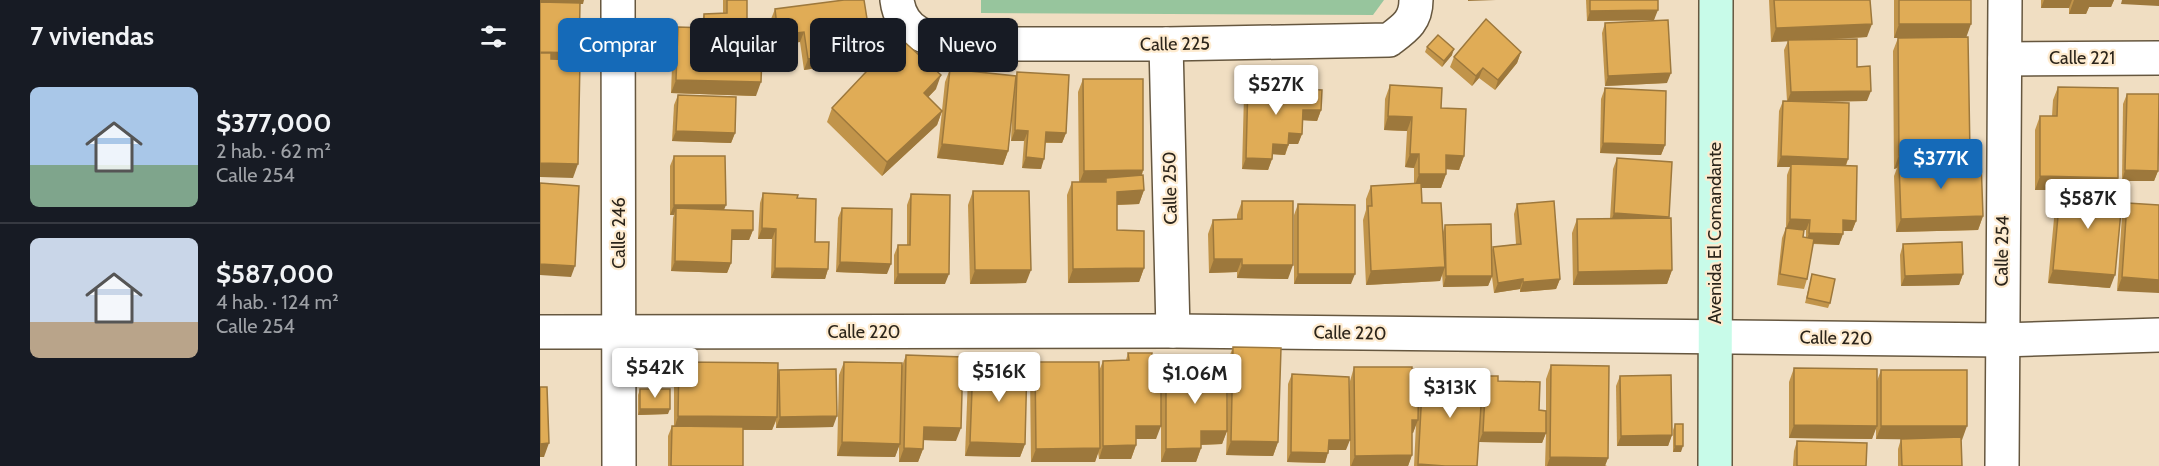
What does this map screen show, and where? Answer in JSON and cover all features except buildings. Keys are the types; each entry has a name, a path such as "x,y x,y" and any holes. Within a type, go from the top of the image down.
{"street":[{"name":"Calle 246","path":"618,0 619,466"},
{"name":"Avenida El Comandante","path":"1715,466 1716,0"},
{"name":"Calle 254","path":"2002,466 2001,340 2005,0"},
{"name":"Calle 225","path":"903,14 932,40 957,44 1166,44 1389,40 1410,14"},
{"name":"Calle 250","path":"1166,44 1173,331"},
{"name":"Calle 221","path":"2005,59 2159,58"},
{"name":"Calle 220","path":"540,332 1173,331 2001,340 2159,336"}],"green space":[{"path":"981,0 1384,0 1373,15 981,13"}]}
